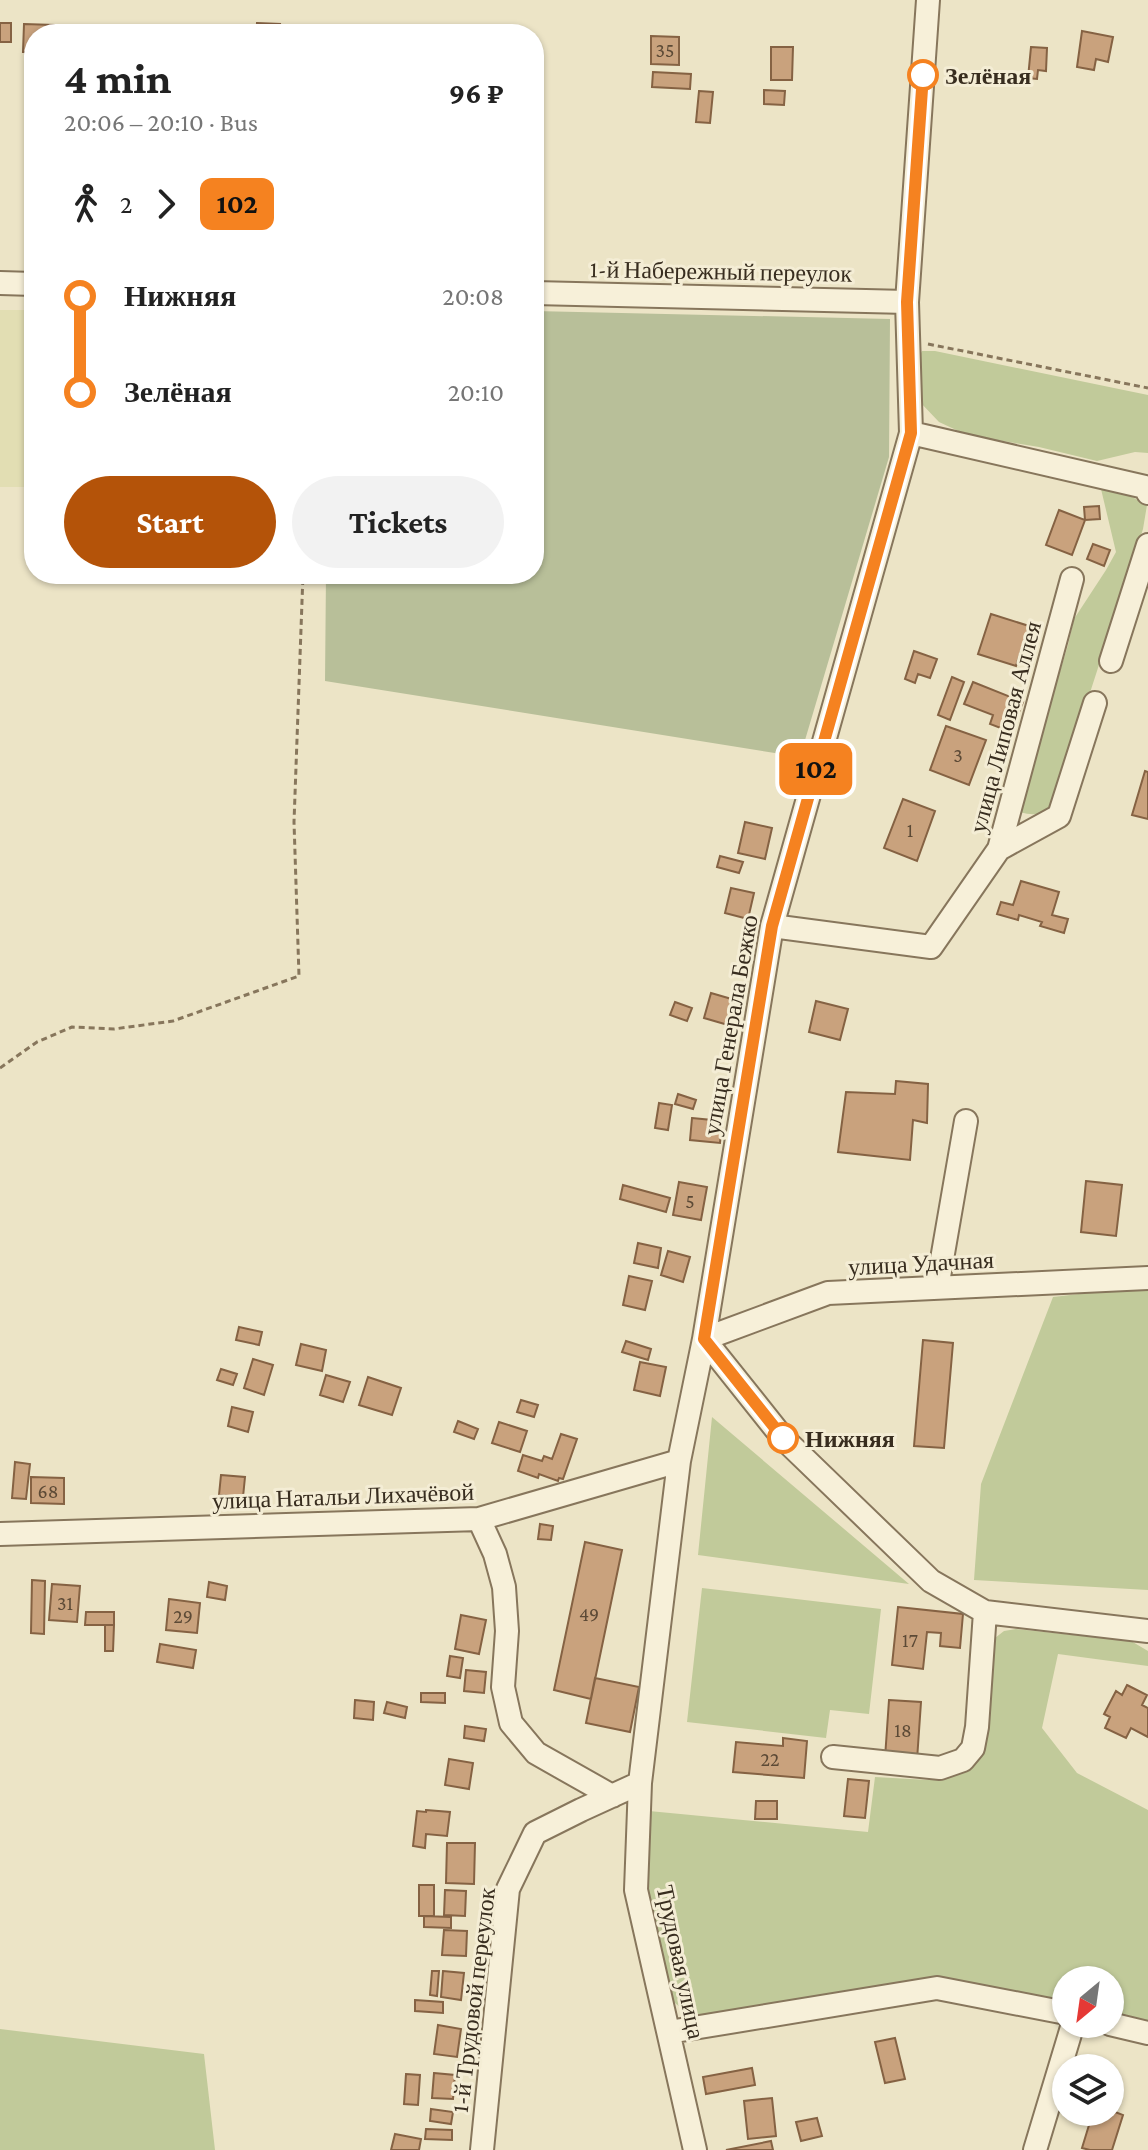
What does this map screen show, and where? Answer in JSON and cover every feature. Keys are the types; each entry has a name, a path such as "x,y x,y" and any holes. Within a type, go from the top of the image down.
{"street":[{"name":"улица Генерала Бежко","path":"640,1783 679,1461 704,1339 772,926 911,433 907,302 928,0"},
{"path":"0,283 24,284"},
{"name":"1-й Набережный переулок","path":"544,293 907,302"},
{"path":"911,433 1145,487 1148,493"},
{"path":"1111,661 1148,545"},
{"name":"улица Липовая Аллея","path":"772,926 931,947 999,849 1072,579"},
{"path":"999,849 1059,816 1095,703"},
{"path":"937,1288 966,1121"},
{"name":"улица Удачная","path":"704,1339 828,1293 1148,1278"},
{"path":"704,1339 783,1438 931,1581 985,1612 1148,1631"},
{"name":"улица Натальи Лихачёвой","path":"0,1534 479,1519 679,1461"},
{"path":"479,1519 495,1554 504,1587 507,1631 503,1687 511,1723 536,1753 612,1796"},
{"path":"833,1757 940,1768 963,1760 973,1748 977,1727 985,1612"},
{"name":"1-й Трудовой переулок","path":"482,2150 508,1889 535,1833 640,1783"},
{"name":"Трудовая улица","path":"640,1783 636,1890 695,2150"},
{"path":"669,2032 937,1988 1052,2010"},
{"path":"1124,2027 1148,2033"},
{"path":"1035,2150 1069,2038"}],"path":[{"path":"910,349 924,343 1148,388"},
{"path":"0,1068 37,1042 72,1027 114,1029 173,1021 299,976 294,822 303,584"}],"shaded area":[{"path":"0,310 24,310 24,487 0,487"}],"green space":[{"path":"544,311 890,319 889,457 800,757 325,681 326,584 544,584"},
{"path":"922,351 935,351 1148,395 1148,453 1135,452 1097,461 967,435 939,422 919,401 916,363"},
{"path":"1101,489 1121,491 1147,505 1143,529 1055,801 1039,814 1020,812 1074,619 1116,552"},
{"path":"1148,1286 1148,1590 974,1580 981,1484 1053,1297"},
{"path":"712,1417 909,1584 698,1555"},
{"path":"702,1588 881,1609 869,1714 830,1710 826,1738 687,1722"},
{"path":"1016,1629 1131,1641 1148,1651 1148,1666 1058,1654 1042,1728 1077,1773 1148,1810 1148,2022 1124,2017 1124,1966 1052,1966 1052,2002 936,1979 713,2015 698,2014 675,2003 666,1992 644,1886 649,1811 868,1832 875,1777 928,1780 960,1772 995,1638 1004,1631"},
{"path":"0,2029 204,2054 215,2150 0,2150"}],"building":[{"path":"0,23 11,23 11,42 0,42"},
{"path":"1082,31 1113,37 1108,62 1096,59 1094,70 1077,67"},
{"path":"651,36 679,37 679,65 651,64"},
{"path":"771,47 793,47 792,80 771,80"},
{"path":"1031,47 1047,48 1046,71 1038,70 1037,79 1028,78"},
{"path":"653,72 691,74 690,89 652,87"},
{"path":"764,90 785,91 784,105 764,104"},
{"path":"699,91 713,92 710,123 696,122"},
{"path":"1099,506 1100,519 1085,520 1084,507"},
{"path":"1059,510 1085,520 1072,555 1046,545"},
{"path":"1093,544 1110,550 1104,566 1087,559"},
{"path":"991,614 1029,626 1016,666 978,654"},
{"path":"914,651 937,659 930,678 918,674 915,683 905,679"},
{"path":"952,677 964,682 950,720 938,715"},
{"path":"973,682 1023,702 1011,732 990,724 993,715 964,704"},
{"path":"946,726 986,740 969,785 930,770"},
{"path":"1145,771 1148,772 1148,819 1132,815"},
{"path":"903,799 935,811 917,861 884,848"},
{"path":"745,822 772,828 765,859 738,853"},
{"path":"720,856 743,862 739,873 717,867"},
{"path":"1021,881 1059,892 1052,915 1068,919 1064,933 1040,926 1042,922 1019,915 1018,920 997,914 1001,902 1013,905"},
{"path":"731,888 754,893 748,919 725,913"},
{"path":"711,993 735,1000 728,1025 704,1018"},
{"path":"816,1001 848,1009 840,1040 809,1032"},
{"path":"675,1002 692,1008 687,1021 670,1015"},
{"path":"896,1081 928,1084 927,1123 913,1120 910,1160 838,1152 846,1092 895,1094"},
{"path":"678,1094 696,1100 693,1109 675,1104"},
{"path":"659,1103 672,1105 668,1130 655,1128"},
{"path":"692,1118 722,1121 720,1143 690,1140"},
{"path":"1086,1181 1122,1185 1116,1236 1081,1232"},
{"path":"679,1182 707,1187 701,1220 673,1215"},
{"path":"623,1185 670,1198 666,1212 620,1199"},
{"path":"638,1243 661,1248 658,1268 634,1263"},
{"path":"668,1251 690,1257 683,1282 661,1275"},
{"path":"629,1276 652,1281 645,1310 623,1305"},
{"path":"239,1327 262,1332 259,1345 236,1340"},
{"path":"923,1340 953,1343 944,1448 914,1446"},
{"path":"626,1341 651,1349 648,1360 622,1352"},
{"path":"301,1344 326,1350 322,1371 296,1365"},
{"path":"253,1359 273,1365 264,1395 244,1388"},
{"path":"640,1362 666,1367 660,1396 634,1390"},
{"path":"221,1369 237,1374 233,1385 217,1380"},
{"path":"326,1375 350,1382 343,1402 320,1395"},
{"path":"368,1377 401,1388 392,1415 359,1405"},
{"path":"521,1400 538,1405 534,1417 517,1412"},
{"path":"232,1407 253,1412 248,1432 228,1426"},
{"path":"458,1421 478,1429 474,1439 454,1432"},
{"path":"499,1422 527,1431 520,1452 492,1443"},
{"path":"561,1434 577,1439 563,1479 559,1478 558,1481 539,1474 538,1478 518,1471 523,1455 542,1461 544,1456 552,1459"},
{"path":"15,1462 30,1464 26,1499 12,1498"},
{"path":"221,1475 245,1477 243,1497 219,1495"},
{"path":"31,1477 64,1478 64,1504 31,1503"},
{"path":"540,1524 553,1526 551,1540 538,1539"},
{"path":"585,1542 622,1550 591,1699 554,1690"},
{"path":"32,1580 45,1581 44,1634 31,1633"},
{"path":"209,1582 227,1586 225,1600 207,1597"},
{"path":"52,1584 80,1586 77,1622 49,1620"},
{"path":"169,1599 200,1603 197,1633 166,1630"},
{"path":"898,1607 963,1614 960,1648 940,1646 941,1633 927,1632 923,1669 892,1665"},
{"path":"86,1612 114,1612 114,1625 85,1625"},
{"path":"461,1615 486,1620 479,1654 455,1649"},
{"path":"105,1625 114,1625 113,1651 105,1651"},
{"path":"160,1644 196,1650 193,1668 157,1662"},
{"path":"450,1656 463,1658 460,1678 447,1676"},
{"path":"466,1670 486,1672 484,1693 464,1691"},
{"path":"595,1678 639,1687 630,1732 586,1723"},
{"path":"1127,1685 1147,1695 1142,1705 1148,1708 1148,1737 1131,1728 1126,1738 1105,1728 1110,1717 1104,1714 1116,1691 1122,1695"},
{"path":"421,1693 445,1693 445,1703 421,1702"},
{"path":"355,1700 374,1702 373,1720 354,1718"},
{"path":"889,1700 921,1702 917,1760 885,1758"},
{"path":"387,1702 407,1707 405,1718 384,1713"},
{"path":"465,1726 486,1729 484,1741 464,1738"},
{"path":"783,1738 807,1741 804,1778 733,1772 736,1742 783,1746"},
{"path":"449,1759 473,1763 469,1789 445,1785"},
{"path":"848,1779 869,1781 865,1818 844,1816"},
{"path":"756,1801 777,1801 777,1819 755,1819"},
{"path":"417,1811 450,1812 447,1836 426,1834 425,1848 413,1846"},
{"path":"447,1843 475,1843 474,1884 446,1883"},
{"path":"419,1885 434,1885 434,1916 419,1916"},
{"path":"445,1890 466,1891 465,1916 444,1915"},
{"path":"424,1916 451,1917 451,1928 424,1927"},
{"path":"444,1930 467,1931 466,1956 442,1955"},
{"path":"432,1971 439,1971 437,1996 430,1995"},
{"path":"443,1971 464,1973 461,2000 441,1997"},
{"path":"415,2000 443,2002 443,2013 415,2011"},
{"path":"438,2025 461,2029 457,2057 434,2054"},
{"path":"895,2038 905,2079 885,2083 875,2042"},
{"path":"752,2068 755,2085 706,2094 703,2077"},
{"path":"434,2073 455,2075 453,2099 432,2098"},
{"path":"406,2074 420,2075 418,2105 404,2104"},
{"path":"772,2098 776,2136 748,2139 744,2101"},
{"path":"431,2109 453,2112 451,2124 430,2121"},
{"path":"817,2118 822,2136 801,2141 796,2122"},
{"path":"1089,2126 1120,2126 1112,2150 1082,2148"},
{"path":"426,2129 452,2130 452,2140 425,2139"},
{"path":"395,2134 421,2139 419,2150 391,2150"},
{"path":"771,2141 773,2150 726,2150"}],"bus line":[{"name":"102","path":"783,1438 704,1339 772,926 911,433 907,302 923,75"}],"place":[{"name":"Зелёная","path":"923,75"},
{"name":"Нижняя","path":"783,1438"}]}
